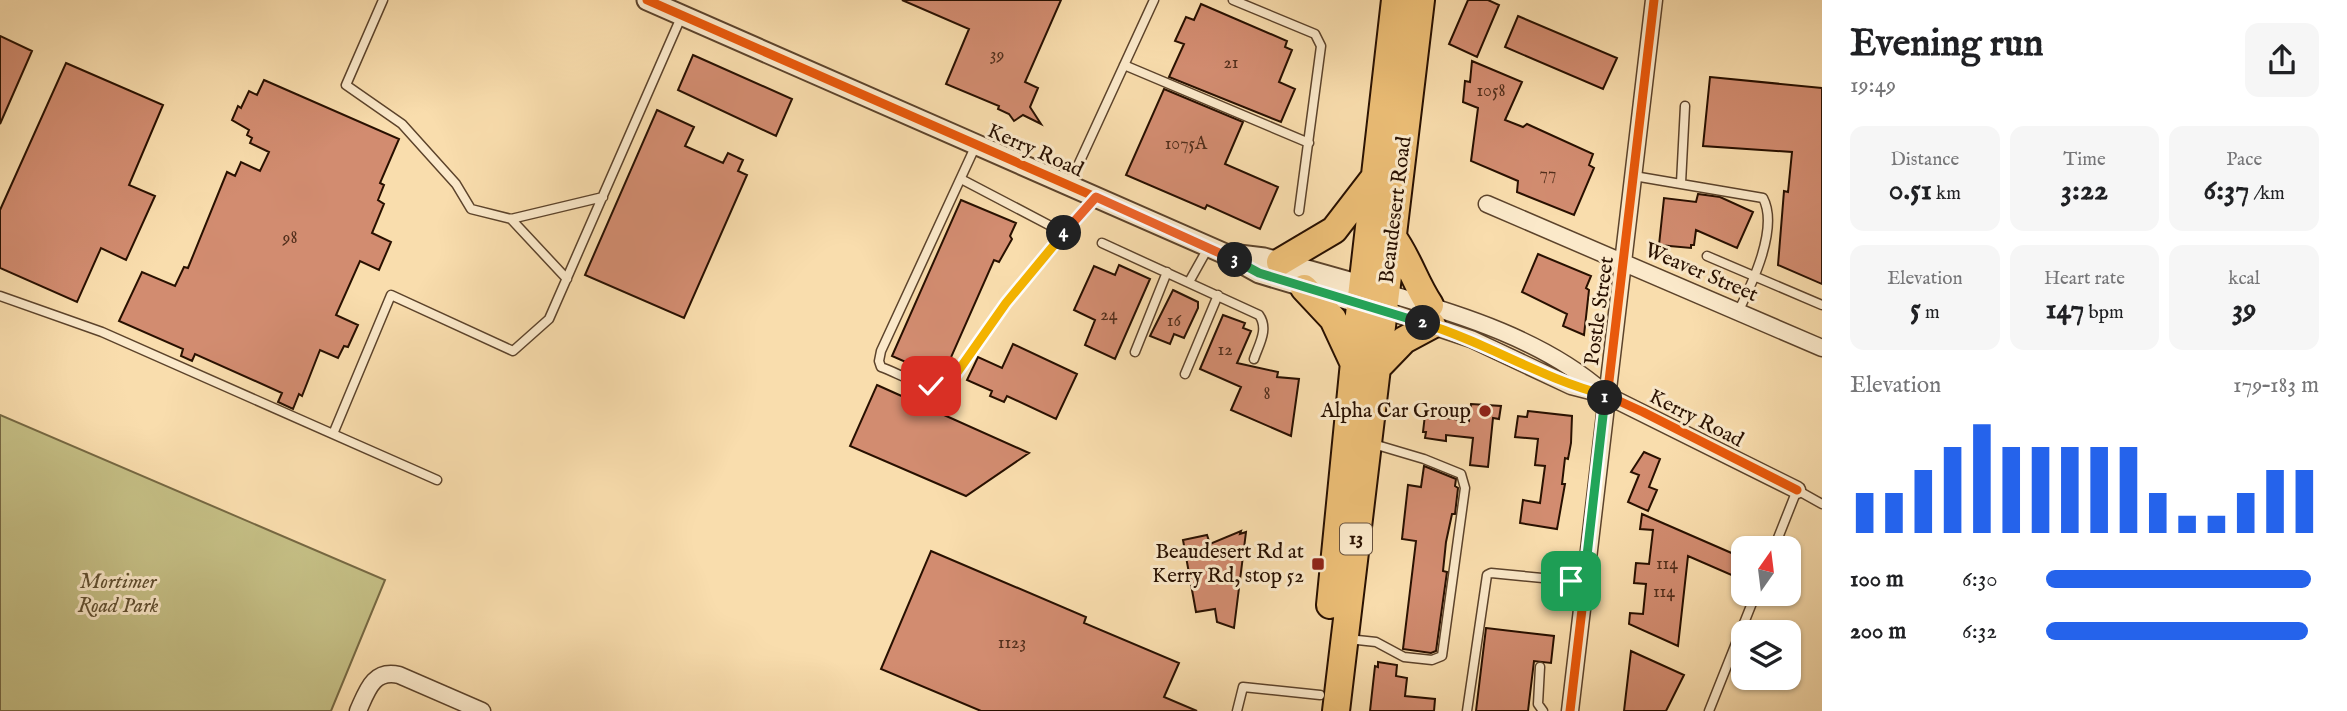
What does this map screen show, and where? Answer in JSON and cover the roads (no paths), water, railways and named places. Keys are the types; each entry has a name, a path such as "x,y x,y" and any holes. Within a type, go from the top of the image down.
{"highway":[{"name":"Beaudesert Road","path":"1325,706 1373,298 1374,178 1395,0"},
{"name":"Beaudesert Road","path":"1373,298 1392,236 1421,0"},
{"path":"1280,262 1334,230 1374,178"},
{"path":"1304,288 1333,319 1365,366 1404,340 1431,315 1403,251 1392,236"},
{"name":"Beaudesert Road","path":"1325,706 1344,638 1367,443 1365,366"}],"street":[{"name":"Kerry Road","path":"647,0 1096,197 1259,273 1304,288 1373,298"},
{"name":"Postle Street","path":"1570,711 1606,395 1625,264 1654,0"},
{"name":"Weaver Street","path":"1487,204 1822,348"},
{"name":"Kerry Road","path":"1215,251 1280,262 1373,298 1431,315 1570,386 1606,395 1802,493"},
{"path":"358,711 370,683 382,674 399,675 482,711"}],"lane":[{"path":"383,0 346,85 402,124 456,184 471,209 511,219 603,197"},
{"path":"1069,185 1154,0"},
{"path":"1233,0 1315,34 1321,46 1299,211"},
{"path":"333,434 391,295 513,351 549,319 682,15"},
{"path":"1124,65 1309,143"},
{"path":"1681,183 1685,106"},
{"path":"976,145 881,351 881,367 931,386 940,388 949,384 1006,303 1096,197"},
{"path":"1634,176 1763,198 1767,205 1765,243 1756,276 1738,312"},
{"path":"961,179 1064,233"},
{"path":"511,219 567,279"},
{"path":"1102,243 1259,315 1265,329 1254,359"},
{"path":"1189,282 1215,251"},
{"path":"1707,256 1822,305"},
{"path":"1135,352 1167,272"},
{"path":"1185,374 1217,295"},
{"path":"0,296 102,332 436,480"},
{"path":"1344,638 1376,642 1405,657 1432,660 1441,656 1465,488 1461,474 1424,459 1367,443"},
{"path":"1780,536 1802,493"},
{"name":"Kerry Road","path":"1802,493 1822,505"},
{"path":"1467,711 1487,575 1492,573 1584,582"},
{"path":"1709,711 1751,606"},
{"path":"1540,667 1538,704 1543,711"},
{"path":"1237,711 1243,687 1325,706"}],"place":[{"name":"Alpha Car Group","path":"1485,411"},
{"name":"Beaudesert Rd at Kerry Rd, stop 52","path":"1318,564"}],"park label":[{"name":"Mortimer Road Park","path":"118,594"}]}
